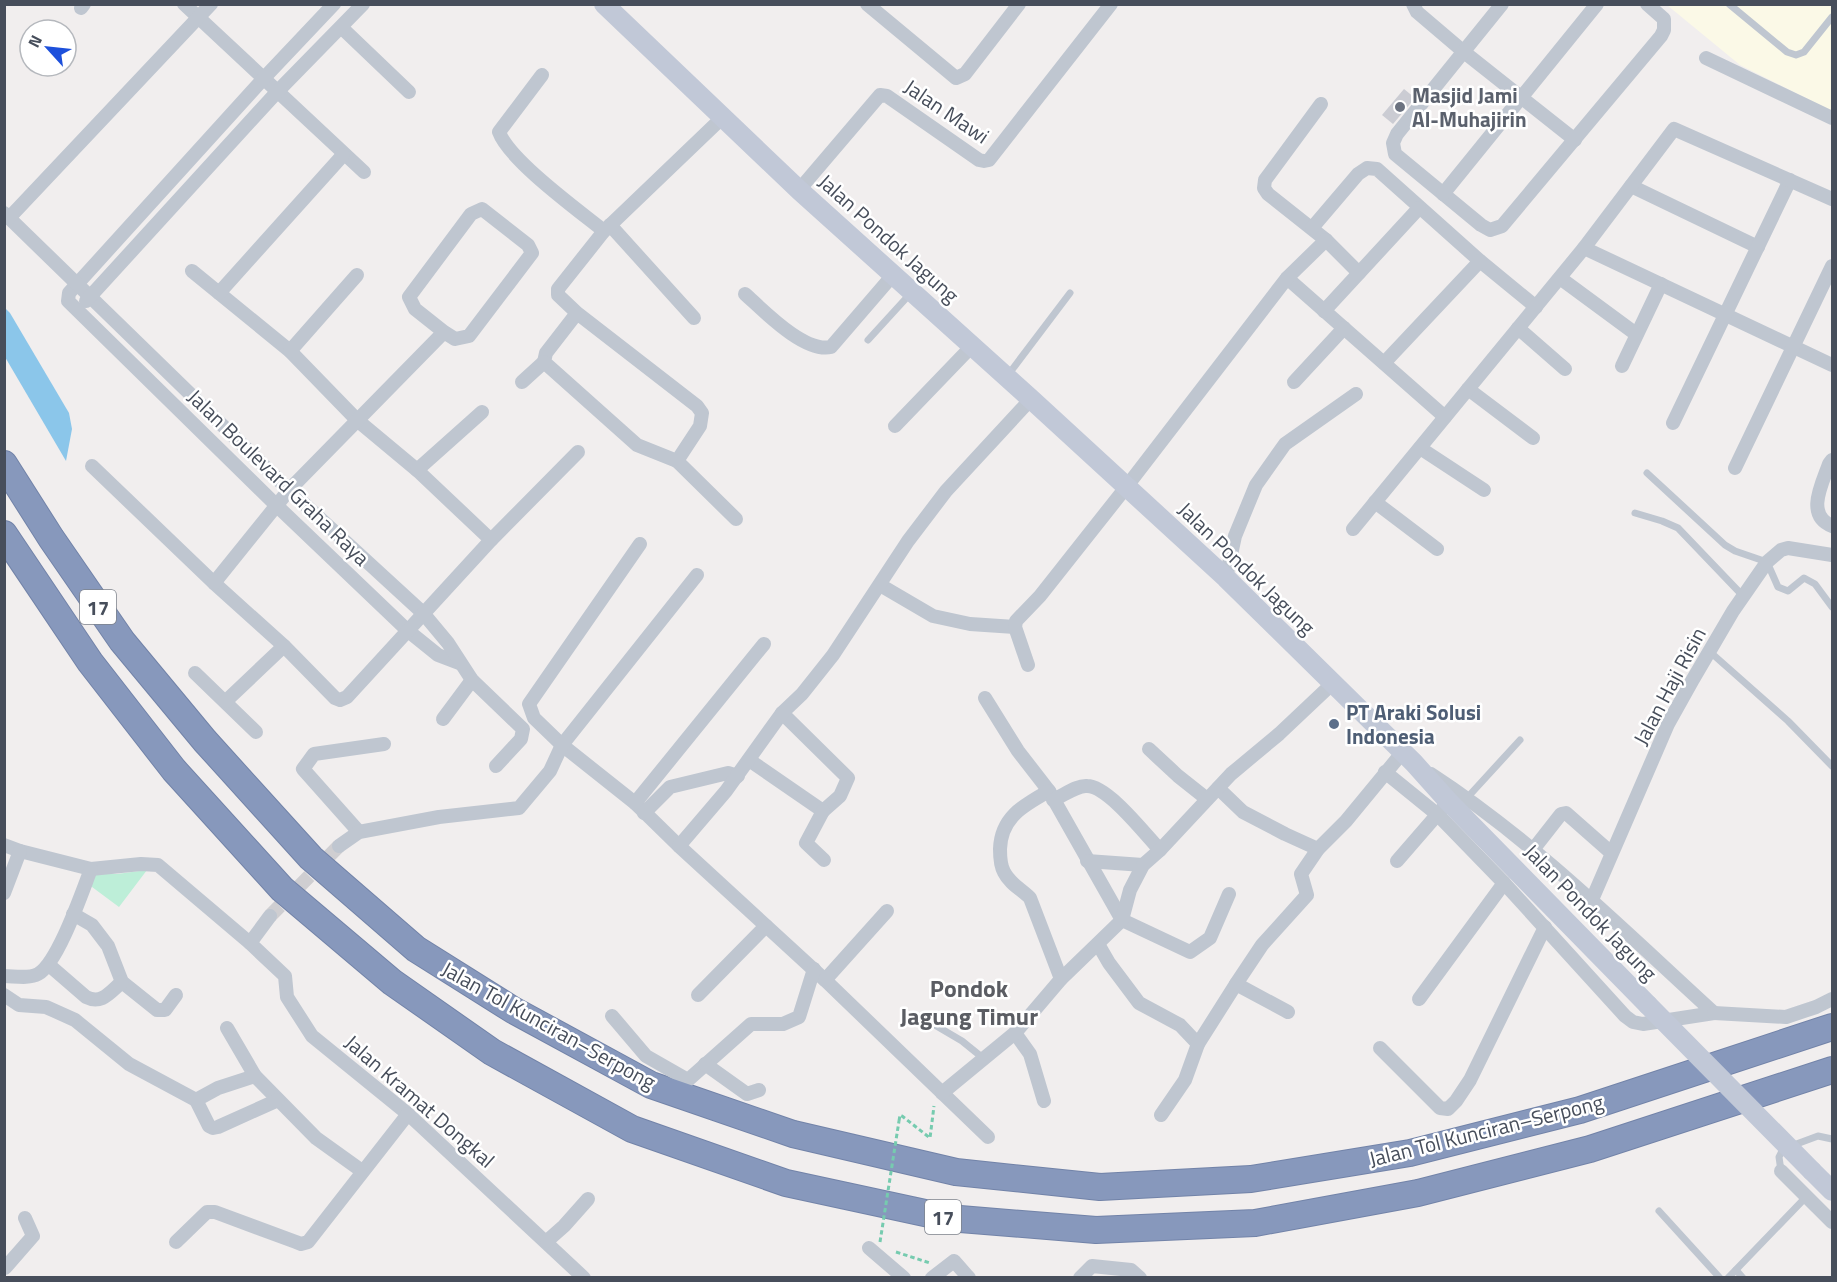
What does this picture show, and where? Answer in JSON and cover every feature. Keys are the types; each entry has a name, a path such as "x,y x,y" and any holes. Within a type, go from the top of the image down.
{"highway":[{"name":"Jalan Tol Kunciran–Serpong","path":"4,464 51,538 122,641 205,741 311,858 416,949 513,1010 651,1085 793,1134 956,1172 1100,1187 1251,1179 1399,1155 1580,1110 1833,1027"},
{"name":"Jalan Tol Kunciran–Serpong","path":"4,534 90,662 174,770 282,889 392,982 492,1052 632,1129 786,1183 948,1218 1096,1230 1255,1223 1418,1193 1590,1149 1833,1070"}],"street":[{"path":"184,4 364,172"},
{"path":"7,216 211,4"},
{"path":"334,4 69,293 69,301 78,311 277,92 363,4"},
{"name":"Jalan Pondok Jagung","path":"604,4 799,190 1226,578 1408,758 1452,806 1833,1191"},
{"path":"872,6 956,78 964,74 1018,4"},
{"name":"Jalan Mawi","path":"799,190 880,95 887,96 979,160 989,160 1111,4"},
{"path":"1413,4 1417,12 1464,52 1575,140"},
{"path":"1502,4 1397,134 1394,143 1395,154 1490,230 1502,226 1664,30 1664,20 1647,4"},
{"path":"1443,194 1597,4"},
{"path":"342,28 409,92"},
{"path":"1706,58 1833,118"},
{"path":"542,75 499,132 503,142 527,168 607,228 694,318"},
{"path":"1321,104 1265,180 1264,188 1268,194 1326,240 1359,273"},
{"path":"677,461 700,426 702,413 697,406 577,313 558,296 558,289 607,228 724,116"},
{"path":"1353,529 1560,278 1674,129 1833,199"},
{"path":"219,293 344,155"},
{"path":"1312,228 1358,174 1367,168 1377,169 1480,261 1536,307"},
{"path":"1673,423 1790,180"},
{"path":"1631,186 1758,247"},
{"path":"1324,310 1419,208"},
{"path":"482,209 528,244 532,253 469,336 455,339 444,332 416,309 409,297 471,214 482,209"},
{"name":"Jalan Boulevard Graha Raya","path":"7,216 289,490 423,613 448,643 472,680 523,729 521,739 496,766"},
{"path":"1028,665 1015,627 1016,621 1040,596 1127,486 1287,278 1326,240"},
{"path":"1584,248 1833,365"},
{"path":"1384,363 1480,261"},
{"path":"1735,468 1829,280 1833,266"},
{"path":"192,271 290,351 357,420 417,470 491,540"},
{"path":"290,351 357,275"},
{"path":"746,294 783,329 817,347 825,348 831,347 893,275"},
{"path":"1287,278 1445,417"},
{"path":"1560,278 1636,334"},
{"path":"1622,366 1661,284"},
{"name":"Jalan Boulevard Graha Raya","path":"78,311 407,630 438,655 459,663"},
{"path":"522,382 544,362 546,353 577,313"},
{"path":"1294,382 1344,328"},
{"path":"1518,328 1565,369"},
{"path":"214,583 289,490 444,332"},
{"path":"895,426 972,346"},
{"path":"544,362 637,446 677,461 736,519"},
{"path":"1468,389 1533,438"},
{"path":"1226,578 1235,536 1256,485 1285,444 1356,394"},
{"path":"679,846 738,776 782,713 802,694 833,655 908,541 946,491 1031,399"},
{"path":"417,470 482,412"},
{"path":"1420,448 1484,490"},
{"path":"92,466 214,583 284,646 334,698 344,700 491,540 578,452"},
{"path":"1833,460 1829,464 1816,502 1821,520 1833,526"},
{"path":"1375,502 1437,549"},
{"path":"640,544 529,704 534,718 562,745 640,808 814,969 988,1137"},
{"name":"Jalan Haji Risin","path":"1591,902 1668,724 1709,651 1767,562 1781,550 1788,548 1832,557"},
{"path":"339,846 359,832 439,817 519,808 550,771 562,745 697,575"},
{"path":"880,585 933,616 970,624 1015,627"},
{"path":"640,808 764,644"},
{"path":"226,701 284,646"},
{"path":"195,673 256,732"},
{"path":"443,719 472,680"},
{"path":"942,1093 1015,1034 1060,979 1122,920 1130,890 1143,865 1231,774 1279,734 1332,684"},
{"path":"985,698 1018,752 1051,796 1122,920 1190,952 1210,938 1229,894"},
{"path":"782,713 848,778 840,796 823,811 807,844 824,860"},
{"path":"359,832 303,769 314,754 384,744"},
{"path":"1149,748 1178,776 1207,799"},
{"path":"1161,1115 1185,1080 1198,1044 1236,984 1263,945 1307,895 1301,874 1318,849 1346,821 1385,772 1408,758"},
{"path":"749,760 823,811"},
{"path":"1385,772 1532,851 1714,1013"},
{"path":"640,808 670,787 728,774 738,776"},
{"path":"1060,979 1030,898 1015,886 1004,872 1000,861 1001,834 1016,810 1085,785 1097,787 1112,799 1160,850"},
{"path":"1218,788 1243,812 1318,849"},
{"path":"1397,861 1452,806"},
{"path":"1452,806 1504,883 1633,1022 1643,1024 1714,1013 1786,1017 1833,999"},
{"path":"1532,851 1561,814 1566,813 1608,850"},
{"name":"Jalan Kramat Dongkal","path":"4,846 91,869 141,864 158,865 250,943 285,976 286,997 312,1036 408,1114 547,1241 584,1278"},
{"path":"4,893 20,851"},
{"path":"1087,861 1143,865"},
{"path":"4,976 36,975 49,964 91,869"},
{"path":"1419,999 1504,883"},
{"path":"825,980 887,911"},
{"path":"73,914 92,925 108,946 122,982 160,1011 165,1010 176,996"},
{"path":"250,943 270,916"},
{"path":"698,995 766,926"},
{"path":"1380,1048 1440,1108 1448,1108 1470,1080 1545,927"},
{"path":"1098,944 1109,963 1139,1003 1180,1025 1198,1044"},
{"path":"49,964 86,997 93,1000 101,1000 122,982"},
{"path":"612,1016 646,1056 686,1080 751,1024 783,1024 799,1017 814,969"},
{"path":"1236,984 1288,1012"},
{"path":"4,995 19,1005 46,1008 75,1020 129,1064 196,1100 209,1126 213,1128 278,1100"},
{"path":"227,1029 255,1076 316,1138 362,1172"},
{"path":"1015,1034 1030,1054 1044,1101"},
{"path":"705,1064 747,1094 759,1090"},
{"path":"196,1100 218,1088 255,1076"},
{"path":"176,1242 207,1212 215,1212 302,1244 308,1242 408,1114"},
{"path":"1781,1171 1833,1222"},
{"path":"547,1241 588,1199"},
{"path":"4,1275 4,1268 33,1236 25,1218"},
{"path":"877,1245 904,1278"},
{"path":"933,1271 954,1261 969,1278"},
{"path":"1080,1278 1092,1266 1131,1269 1140,1278"}],"lane":[{"path":"1729,4 1787,52 1796,55 1804,52 1833,17"},
{"path":"868,340 911,292"},
{"path":"1007,377 1070,293"},
{"path":"1647,473 1725,545 1735,551 1767,562 1778,587 1788,591 1804,578 1815,584 1833,607"},
{"path":"1635,513 1678,528 1744,597"},
{"path":"1709,651 1788,721 1833,766"},
{"path":"1452,806 1520,740"},
{"path":"928,1021 968,1045 983,1058"},
{"path":"1781,1171 1779,1157 1783,1149 1818,1136 1833,1138"},
{"path":"1728,1278 1807,1196"},
{"path":"1659,1211 1720,1278"},
{"path":"1736,1270 1743,1278"}],"path":[{"path":"877,1245 900,1115 930,1138 932,1112"},
{"path":"889,1250 933,1271"}],"shaded area":[{"path":"1667,5 1832,5 1832,111 1740,65"}],"green space":[{"path":"147,870 119,907 88,884 93,873 117,874"}],"water":[{"path":"5,308 69,413 72,429 66,461 5,357"}],"building":[{"name":"Masjid Jami Al-Muhajirin","path":"1404,89 1415,98 1393,124 1382,115"}],"tunnel":[{"path":"270,916 339,846"}],"place":[{"name":"Masjid Jami Al-Muhajirin","path":"1400,107"},
{"name":"PT Araki Solusi Indonesia","path":"1334,724"}],"district":[{"name":"Pondok Jagung Timur","path":"969,1002"}]}
